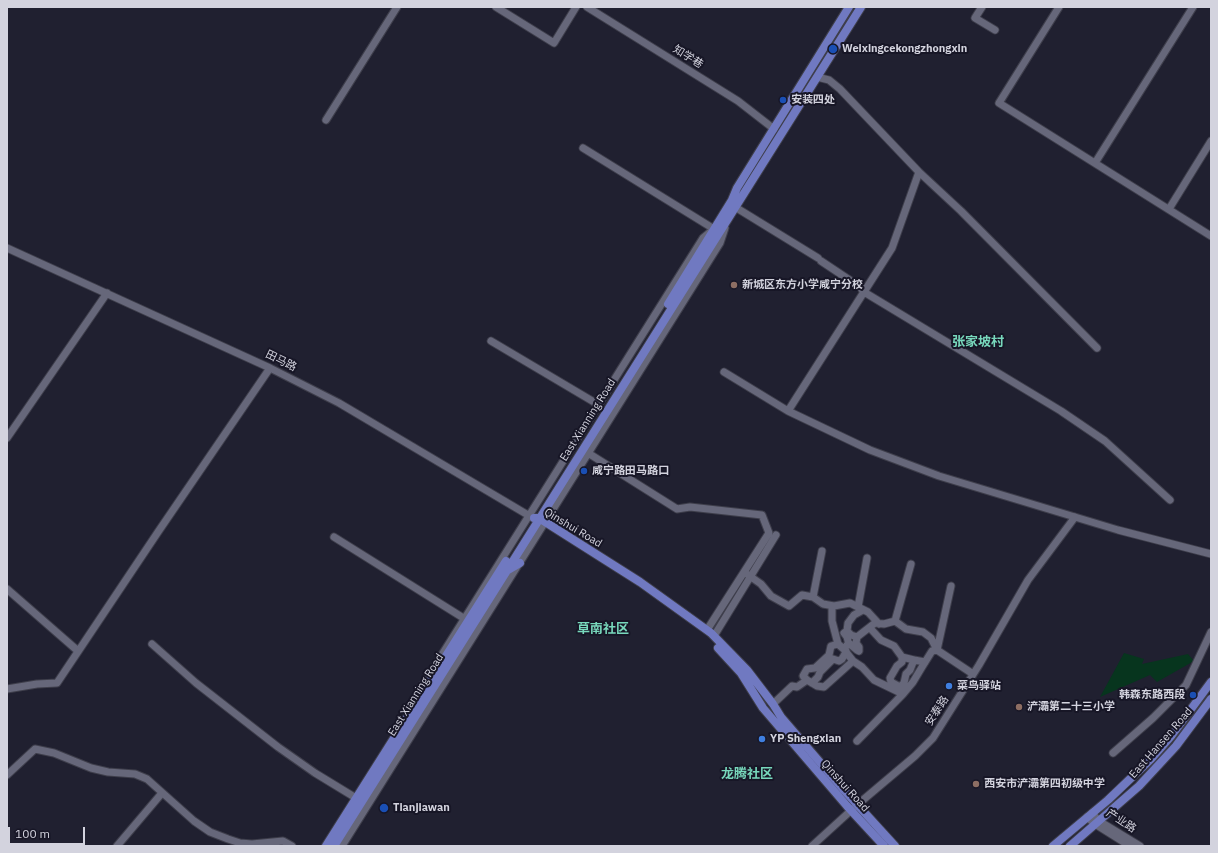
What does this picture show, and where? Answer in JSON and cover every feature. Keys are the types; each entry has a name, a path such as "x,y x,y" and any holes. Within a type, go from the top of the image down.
{"main road":[{"name":"East Xianning Road","path":"334,846 538,520 732,200 737,188 849,7"},
{"name":"East Xianning Road","path":"326,846 354,797 538,520 861,7"},
{"name":"Qinshui Road","path":"538,520 640,582 714,636 747,670 781,717 884,846"},
{"name":"Qinshui Road","path":"538,520 637,585 709,637 741,673 763,708 854,808 895,846"},
{"path":"506,572 520,563"},
{"name":"East Hansen Road","path":"1053,846 1108,800 1151,759 1172,735 1211,682"},
{"name":"East Hansen Road","path":"1070,846 1139,786 1176,746 1211,699"}],"street":[{"path":"326,120 397,7"},
{"path":"496,7 554,43 576,7"},
{"name":"知学巷","path":"587,7 738,101 774,128"},
{"path":"982,7 975,18 995,30"},
{"path":"1059,7 998,104 1211,236"},
{"path":"1095,163 1193,7"},
{"path":"817,77 829,80 840,89 918,172 961,211 1097,348"},
{"path":"1169,209 1211,141"},
{"path":"342,846 520,563 538,520 598,405 703,238 714,229 583,148"},
{"path":"788,411 892,248 918,172"},
{"path":"735,207 820,260 860,287 864,292 1061,411 1105,441 1170,500"},
{"path":"322,846 464,619 588,453 720,243 729,217"},
{"path":"7,256 10,249"},
{"name":"田马路","path":"10,249 270,368 339,403 538,520"},
{"path":"7,438 107,293"},
{"path":"491,341 598,405"},
{"path":"7,689 37,684 57,683 270,368"},
{"path":"724,372 788,411 870,450 939,476 1074,518 1211,554"},
{"path":"588,453 677,508 690,506 762,515 773,534 747,574 707,630"},
{"name":"安泰路","path":"812,846 854,808 916,756 933,738 973,674 1028,580 1074,518"},
{"path":"334,537 464,619"},
{"path":"813,597 822,551"},
{"path":"831,657 839,661 842,659 847,637 844,633 847,631 848,623 860,608 867,558"},
{"path":"895,621 910,564"},
{"path":"747,574 761,584 771,596 789,606 802,595 813,597 823,604 832,606 850,603 868,612 879,624"},
{"path":"714,636 747,574"},
{"path":"937,650 951,586"},
{"path":"7,589 78,651"},
{"path":"832,606 832,621 853,661 862,667 874,680 903,694"},
{"path":"895,621 906,629 923,632 931,638 937,650 973,674"},
{"path":"773,704 792,686 797,687 818,677 831,657 831,646 845,647 850,644 859,650 856,643 857,637 875,624 884,624 895,621"},
{"path":"870,628 881,640 894,646 902,656 925,662"},
{"path":"847,631 851,635 857,637"},
{"path":"1113,753 1153,718 1186,685 1211,632"},
{"path":"152,644 196,683 278,747 315,773 354,797"},
{"path":"857,741 903,694 913,682 932,651 937,650"},
{"path":"902,656 902,662 897,666 890,678 890,682 900,687 904,683 906,674 910,670 914,660"},
{"path":"831,657 815,668 807,669 803,676 809,682 817,686 824,687 853,661"},
{"path":"7,775 35,749 54,753 91,768 108,772 135,774 147,780 194,821 210,832 240,843 252,844 283,841 292,846"},
{"path":"117,846 162,793"},
{"name":"产业路","path":"1090,815 1097,822 1130,846"},
{"name":"产业路","path":"1097,822 1140,846"}],"green space":[{"path":"1124,653 1144,659 1142,664 1188,654 1194,661 1157,682 1150,675 1100,697"}],"place":[{"name":"Weixingcekongzhongxin","path":"833,49"},
{"name":"安装四处","path":"783,100"},
{"name":"新城区东方小学咸宁分校","path":"734,285"},
{"name":"咸宁路田马路口","path":"584,471"},
{"name":"菜鸟驿站","path":"949,686"},
{"name":"韩森东路西段","path":"1193,695"},
{"name":"浐灞第二十三小学","path":"1019,707"},
{"name":"YP Shengxian","path":"762,739"},
{"name":"西安市浐灞第四初级中学","path":"976,784"},
{"name":"Tianjiawan","path":"384,808"}],"district":[{"name":"张家坡村","path":"978,342"},
{"name":"草南社区","path":"603,629"},
{"name":"龙腾社区","path":"747,774"}]}
